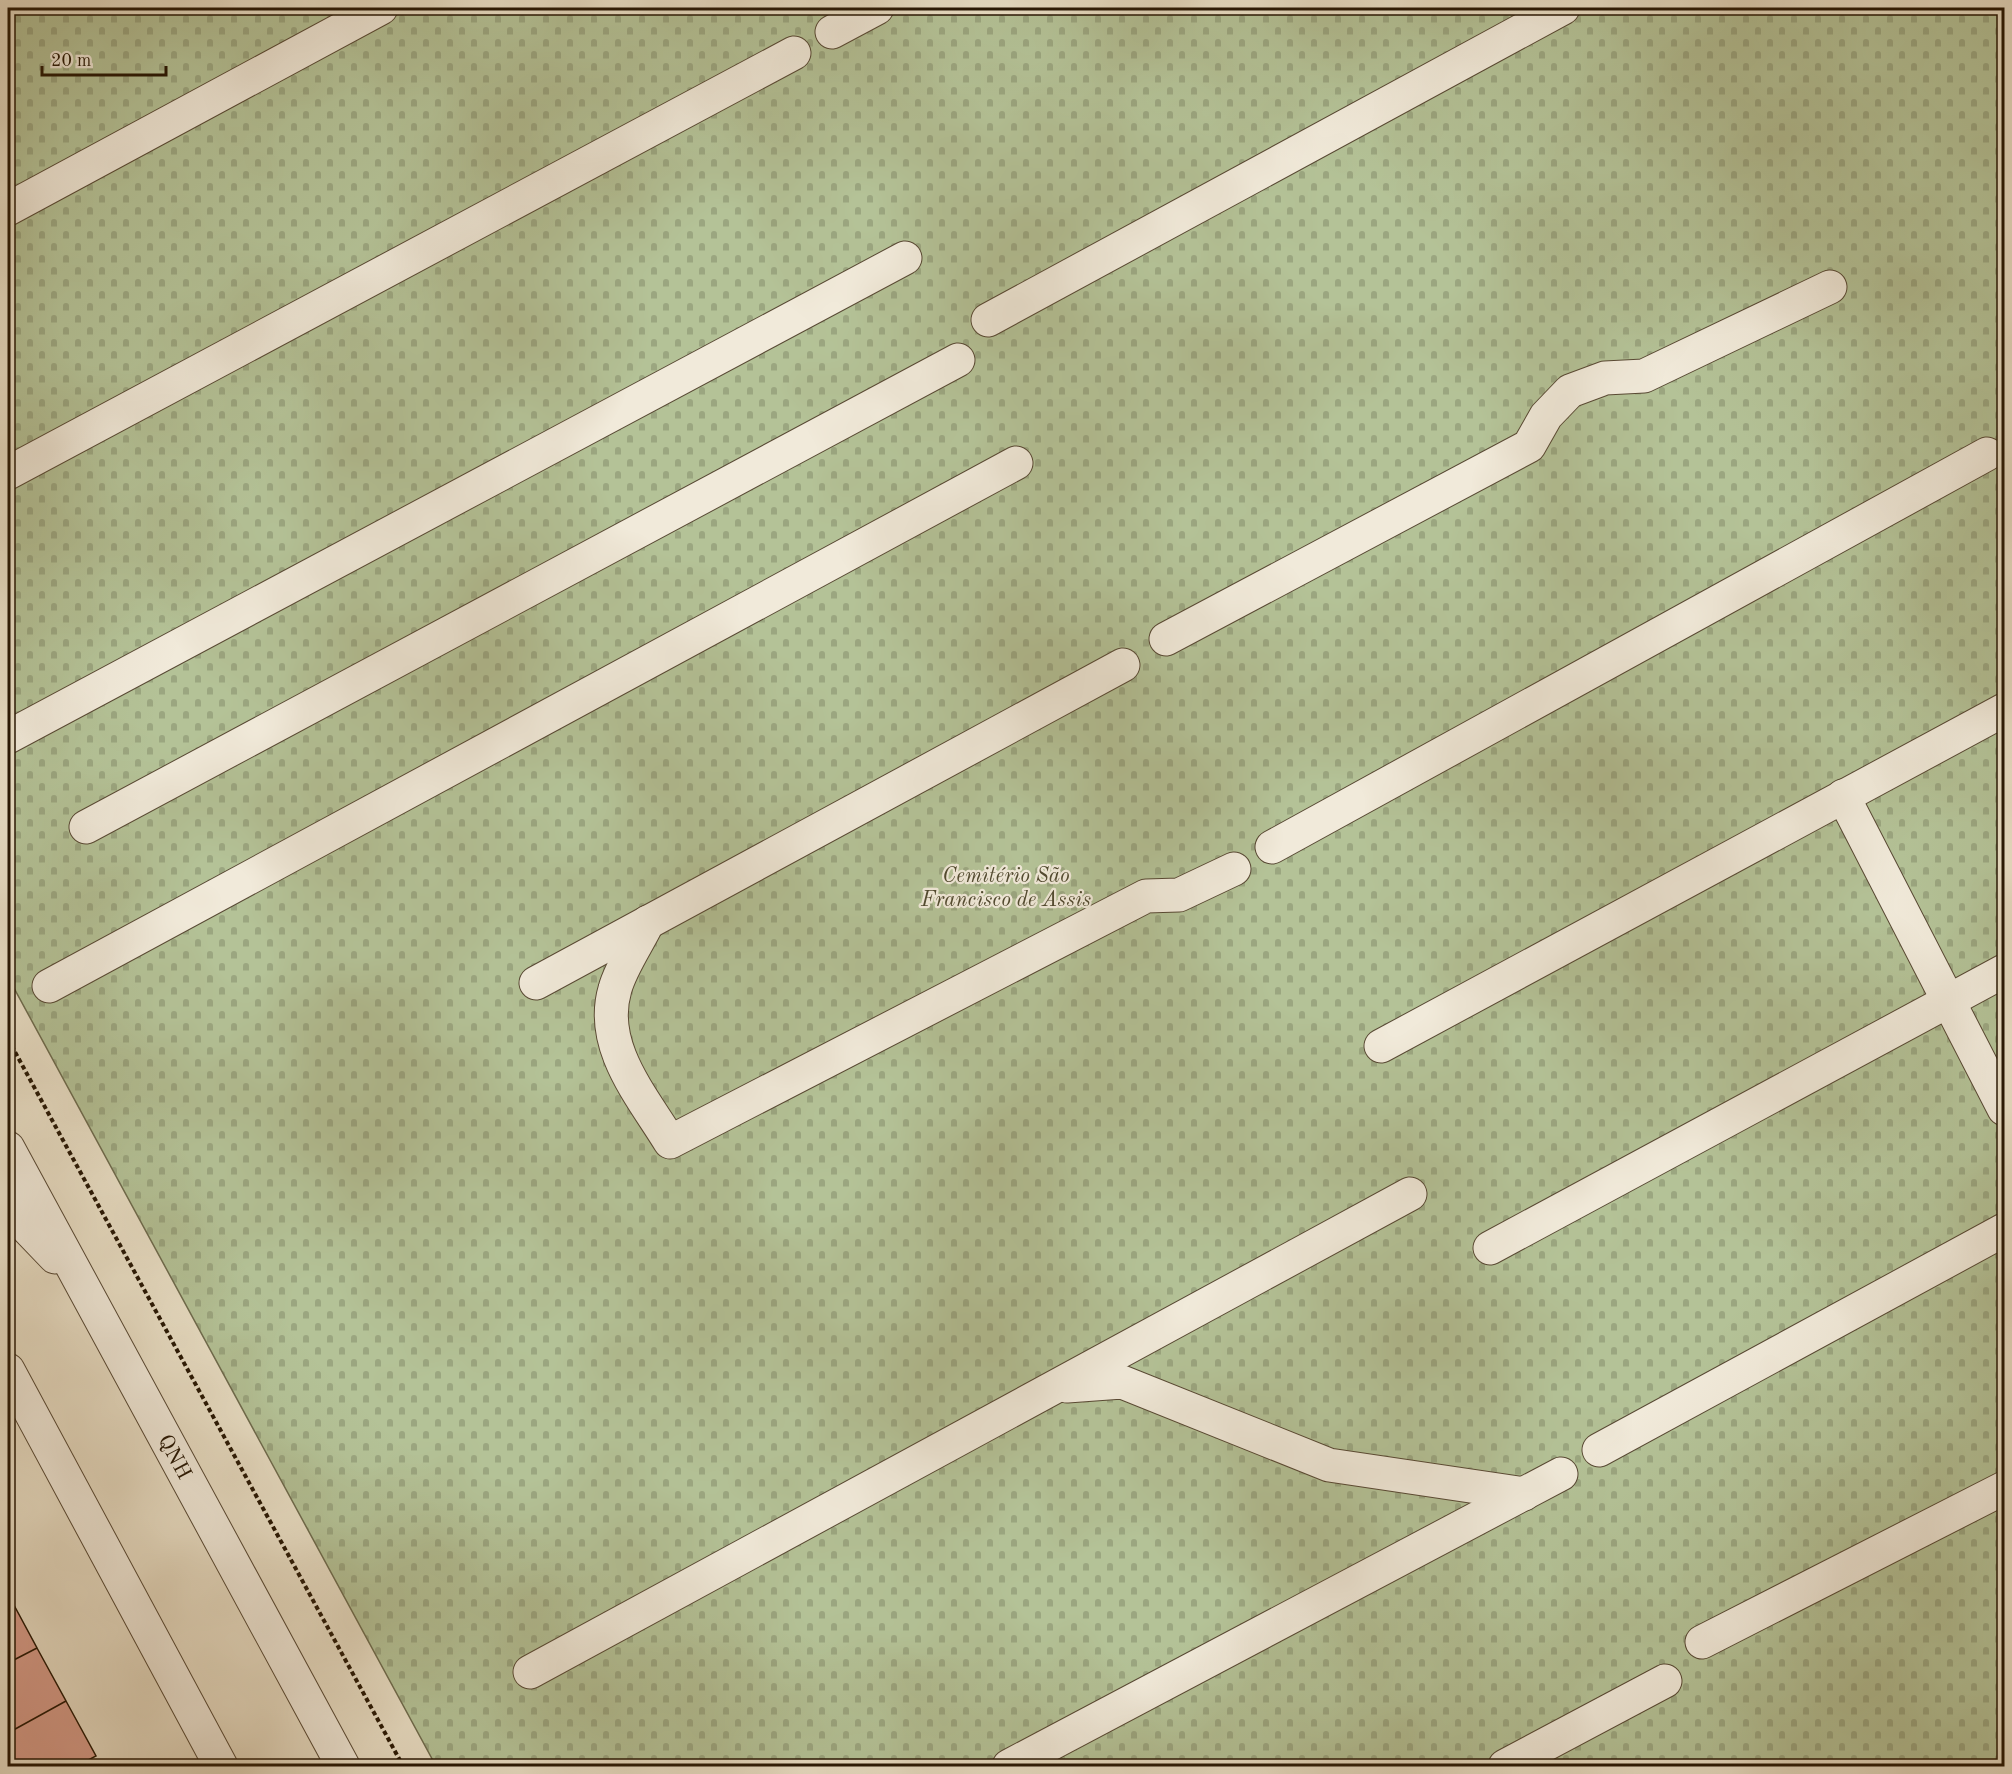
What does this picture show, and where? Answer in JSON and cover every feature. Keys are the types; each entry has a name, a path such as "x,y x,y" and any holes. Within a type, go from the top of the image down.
{"street":[{"path":"8,209 381,8"},
{"path":"832,32 877,8"},
{"path":"988,320 1563,8"},
{"path":"8,473 794,53"},
{"path":"8,737 905,258"},
{"path":"1166,639 1529,446 1546,416 1570,391 1605,378 1644,376 1830,287"},
{"path":"86,827 958,360"},
{"path":"1272,847 1987,454"},
{"path":"49,986 1016,463"},
{"path":"536,982 1123,665"},
{"path":"1381,1046 2004,710"},
{"path":"1843,796 2004,1109"},
{"path":"648,922 615,989 612,1025 617,1056 670,1142 1146,896 1179,895 1234,869"},
{"path":"1490,1248 2004,971"},
{"name":"QNH","path":"8,1148 343,1767"},
{"path":"530,1672 1410,1194"},
{"path":"8,1208 85,1289"},
{"path":"1599,1450 2004,1230"},
{"path":"8,1370 221,1767"},
{"path":"1054,1388 1122,1382 1329,1465 1524,1494"},
{"path":"1009,1767 1561,1474"},
{"path":"1702,1642 2004,1488"},
{"path":"1505,1767 1665,1681"}],"path":[{"path":"8,1039 403,1767"}],"green space":[{"name":"Cemitério São Francisco de Assis","path":"8,8 2004,8 2004,1766 436,1766 8,977"}],"building":[{"path":"8,1594 37,1648 8,1663"},
{"path":"37,1648 66,1701 8,1733 8,1663"},
{"path":"66,1701 96,1756 77,1766 17,1766 8,1748 8,1733"}]}
